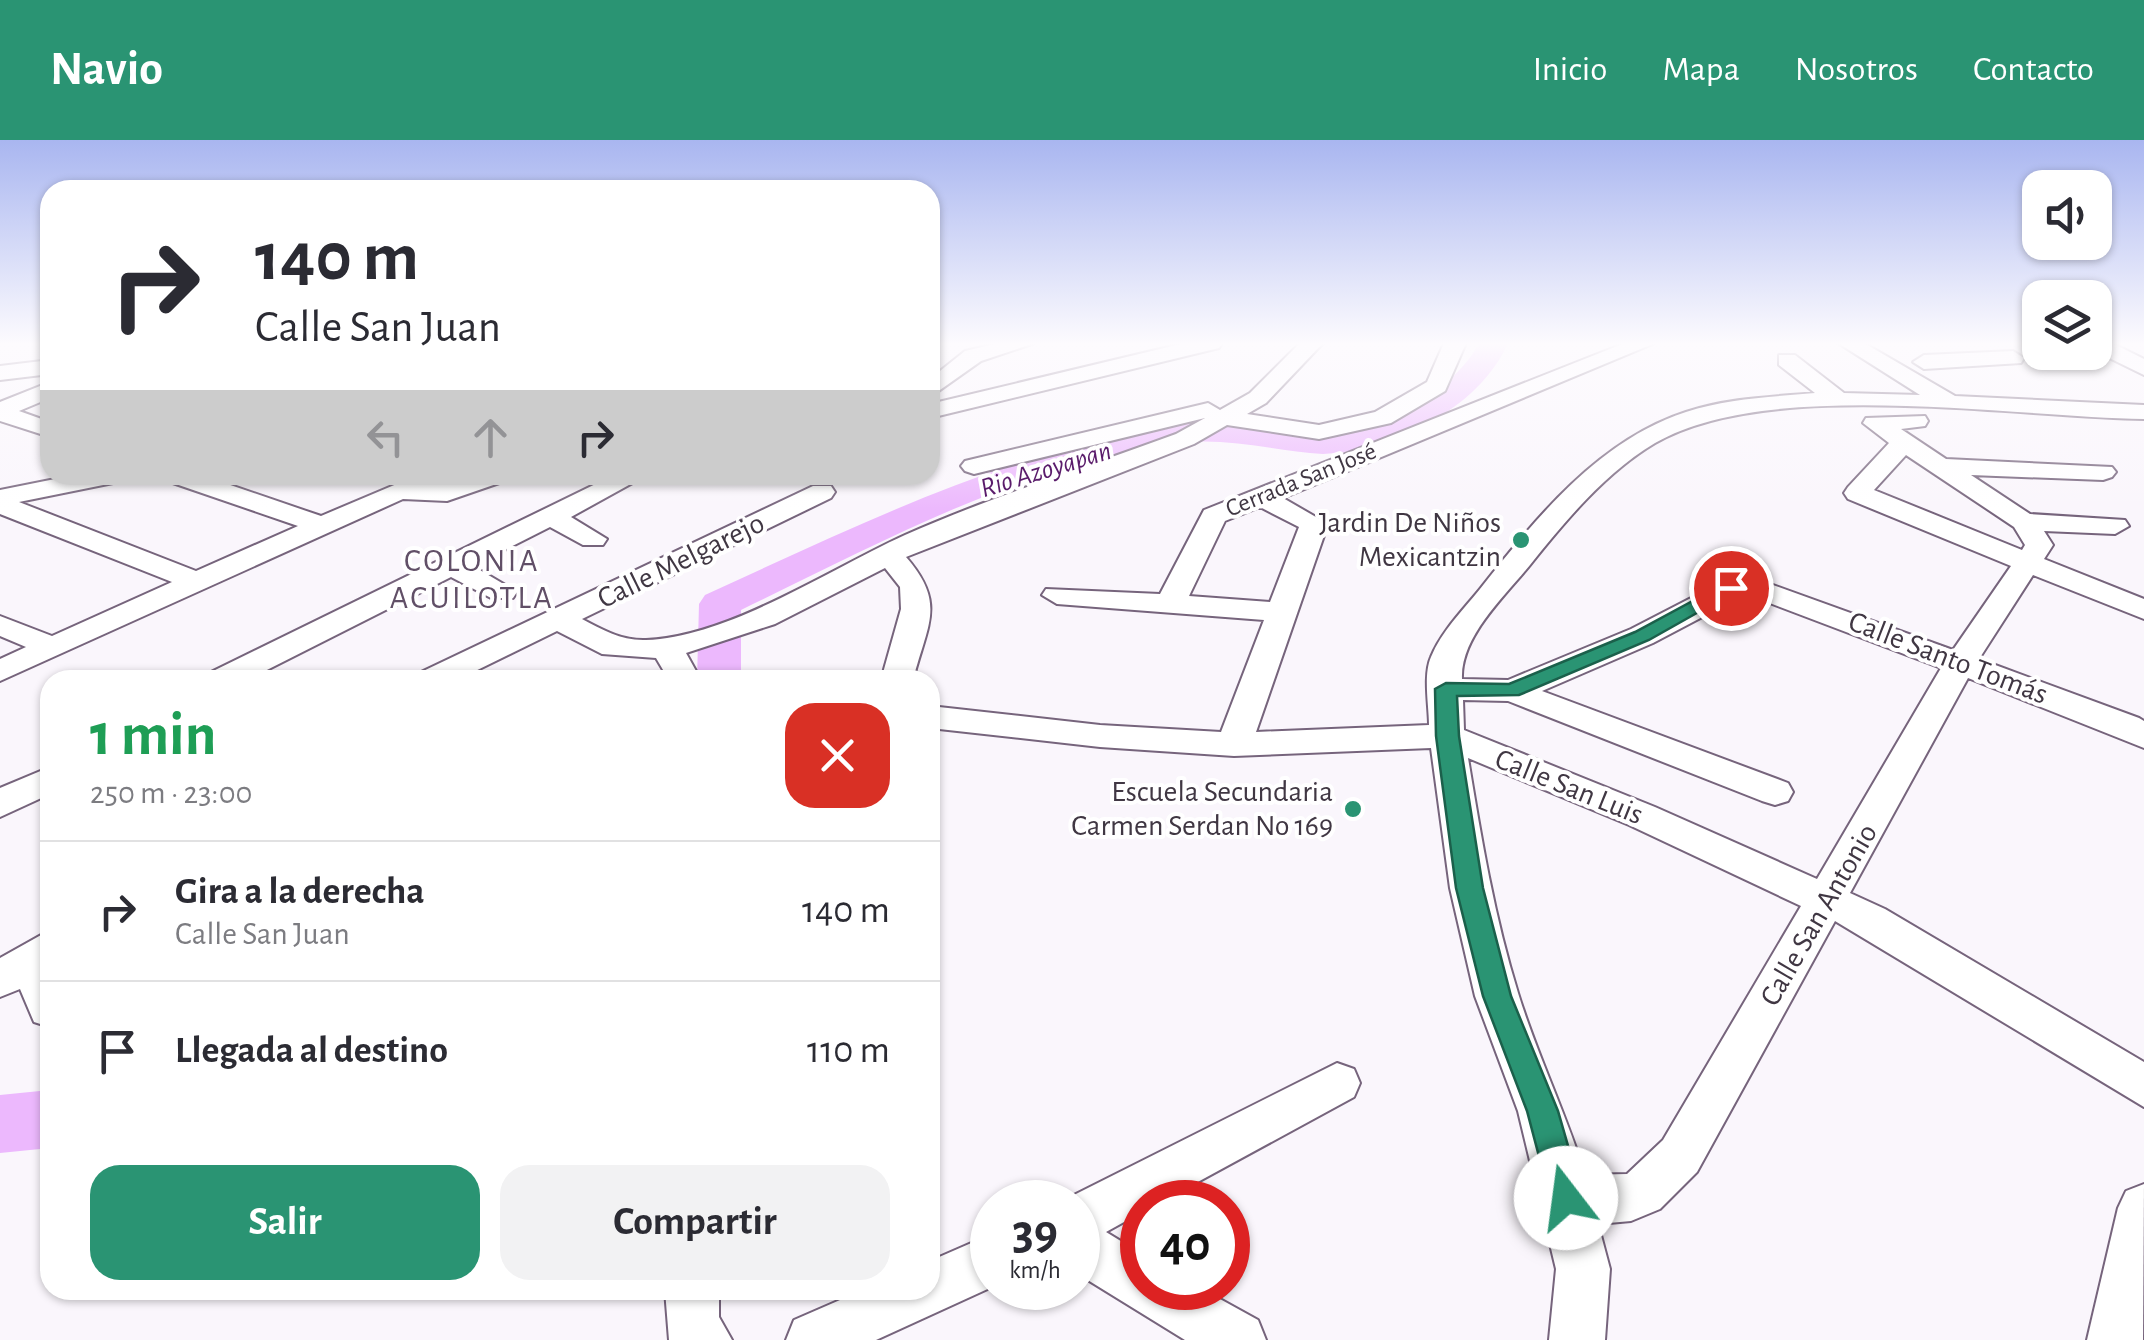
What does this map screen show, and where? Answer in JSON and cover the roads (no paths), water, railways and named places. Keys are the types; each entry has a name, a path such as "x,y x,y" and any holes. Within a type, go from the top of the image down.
{"street":[{"path":"0,412 27,399"},
{"path":"940,409 981,399"},
{"path":"974,466 1254,399"},
{"path":"499,670 566,624 614,647 677,646 764,616 936,532 1184,439 1256,399"},
{"path":"1216,420 1319,432 1383,418 1415,399"},
{"name":"Cerrada San José","path":"1171,602 1214,516 1504,399"},
{"path":"1942,399 1963,416 1875,423 1937,466 2024,542 2144,610"},
{"path":"1994,399 2009,409"},
{"path":"1577,1340 1582,1268 1566,1198 1542,1111 1497,996 1470,888 1448,736 1445,660 1459,636 1602,470 1650,435 1730,408 1839,401 2144,412"},
{"path":"0,412 40,426"},
{"path":"1903,443 1857,494 2024,542 2115,526"},
{"path":"1937,466 2103,472"},
{"path":"0,501 70,485"},
{"path":"205,485 324,526"},
{"path":"0,671 410,485"},
{"path":"399,491 447,493 469,485"},
{"path":"241,670 613,485"},
{"name":"Calle Melgarejo","path":"455,670 566,624 822,492"},
{"path":"1234,744 1314,524 1260,497"},
{"path":"0,501 199,583"},
{"path":"548,516 593,539"},
{"name":"Calle San Antonio","path":"1566,1198 1628,1201 1654,1188 1680,1156 1829,901 2024,542"},
{"path":"889,555 915,586 916,598 899,670"},
{"path":"449,565 502,592"},
{"name":"Calle Santo Tomás","path":"1512,690 1642,636 1731,588 1748,585 2127,726 2144,737"},
{"path":"1057,595 1281,612"},
{"path":"0,625 52,647"},
{"path":"677,646 683,670"},
{"path":"1446,689 1512,690 1775,792"},
{"name":"Calle San Luis","path":"940,718 1100,736 1234,744 1448,736 1642,816 1870,920 2144,1086"},
{"path":"0,804 40,784"},
{"path":"27,963 40,988"},
{"path":"1100,1208 1337,1083"},
{"path":"2115,1340 2144,1208"},
{"path":"940,1284 970,1270"},
{"path":"692,1300 692,1330 704,1340"},
{"path":"814,1340 903,1300"},
{"path":"1186,1310 1238,1340"}],"waterway":[{"name":"Rio Azoyapan","path":"719,670 720,604 1003,478 1121,443 1181,433 1345,443 1398,424 1442,399"},
{"name":"Rio Azoyapan","path":"0,1124 40,1120"}],"place":[{"name":"Jardin De Niños Mexicantzin","path":"1521,540"},
{"name":"Escuela Secundaria Carmen Serdan No 169","path":"1353,809"}],"district":[{"name":"COLONIA ACUILOTLA","path":"472,580"}]}
